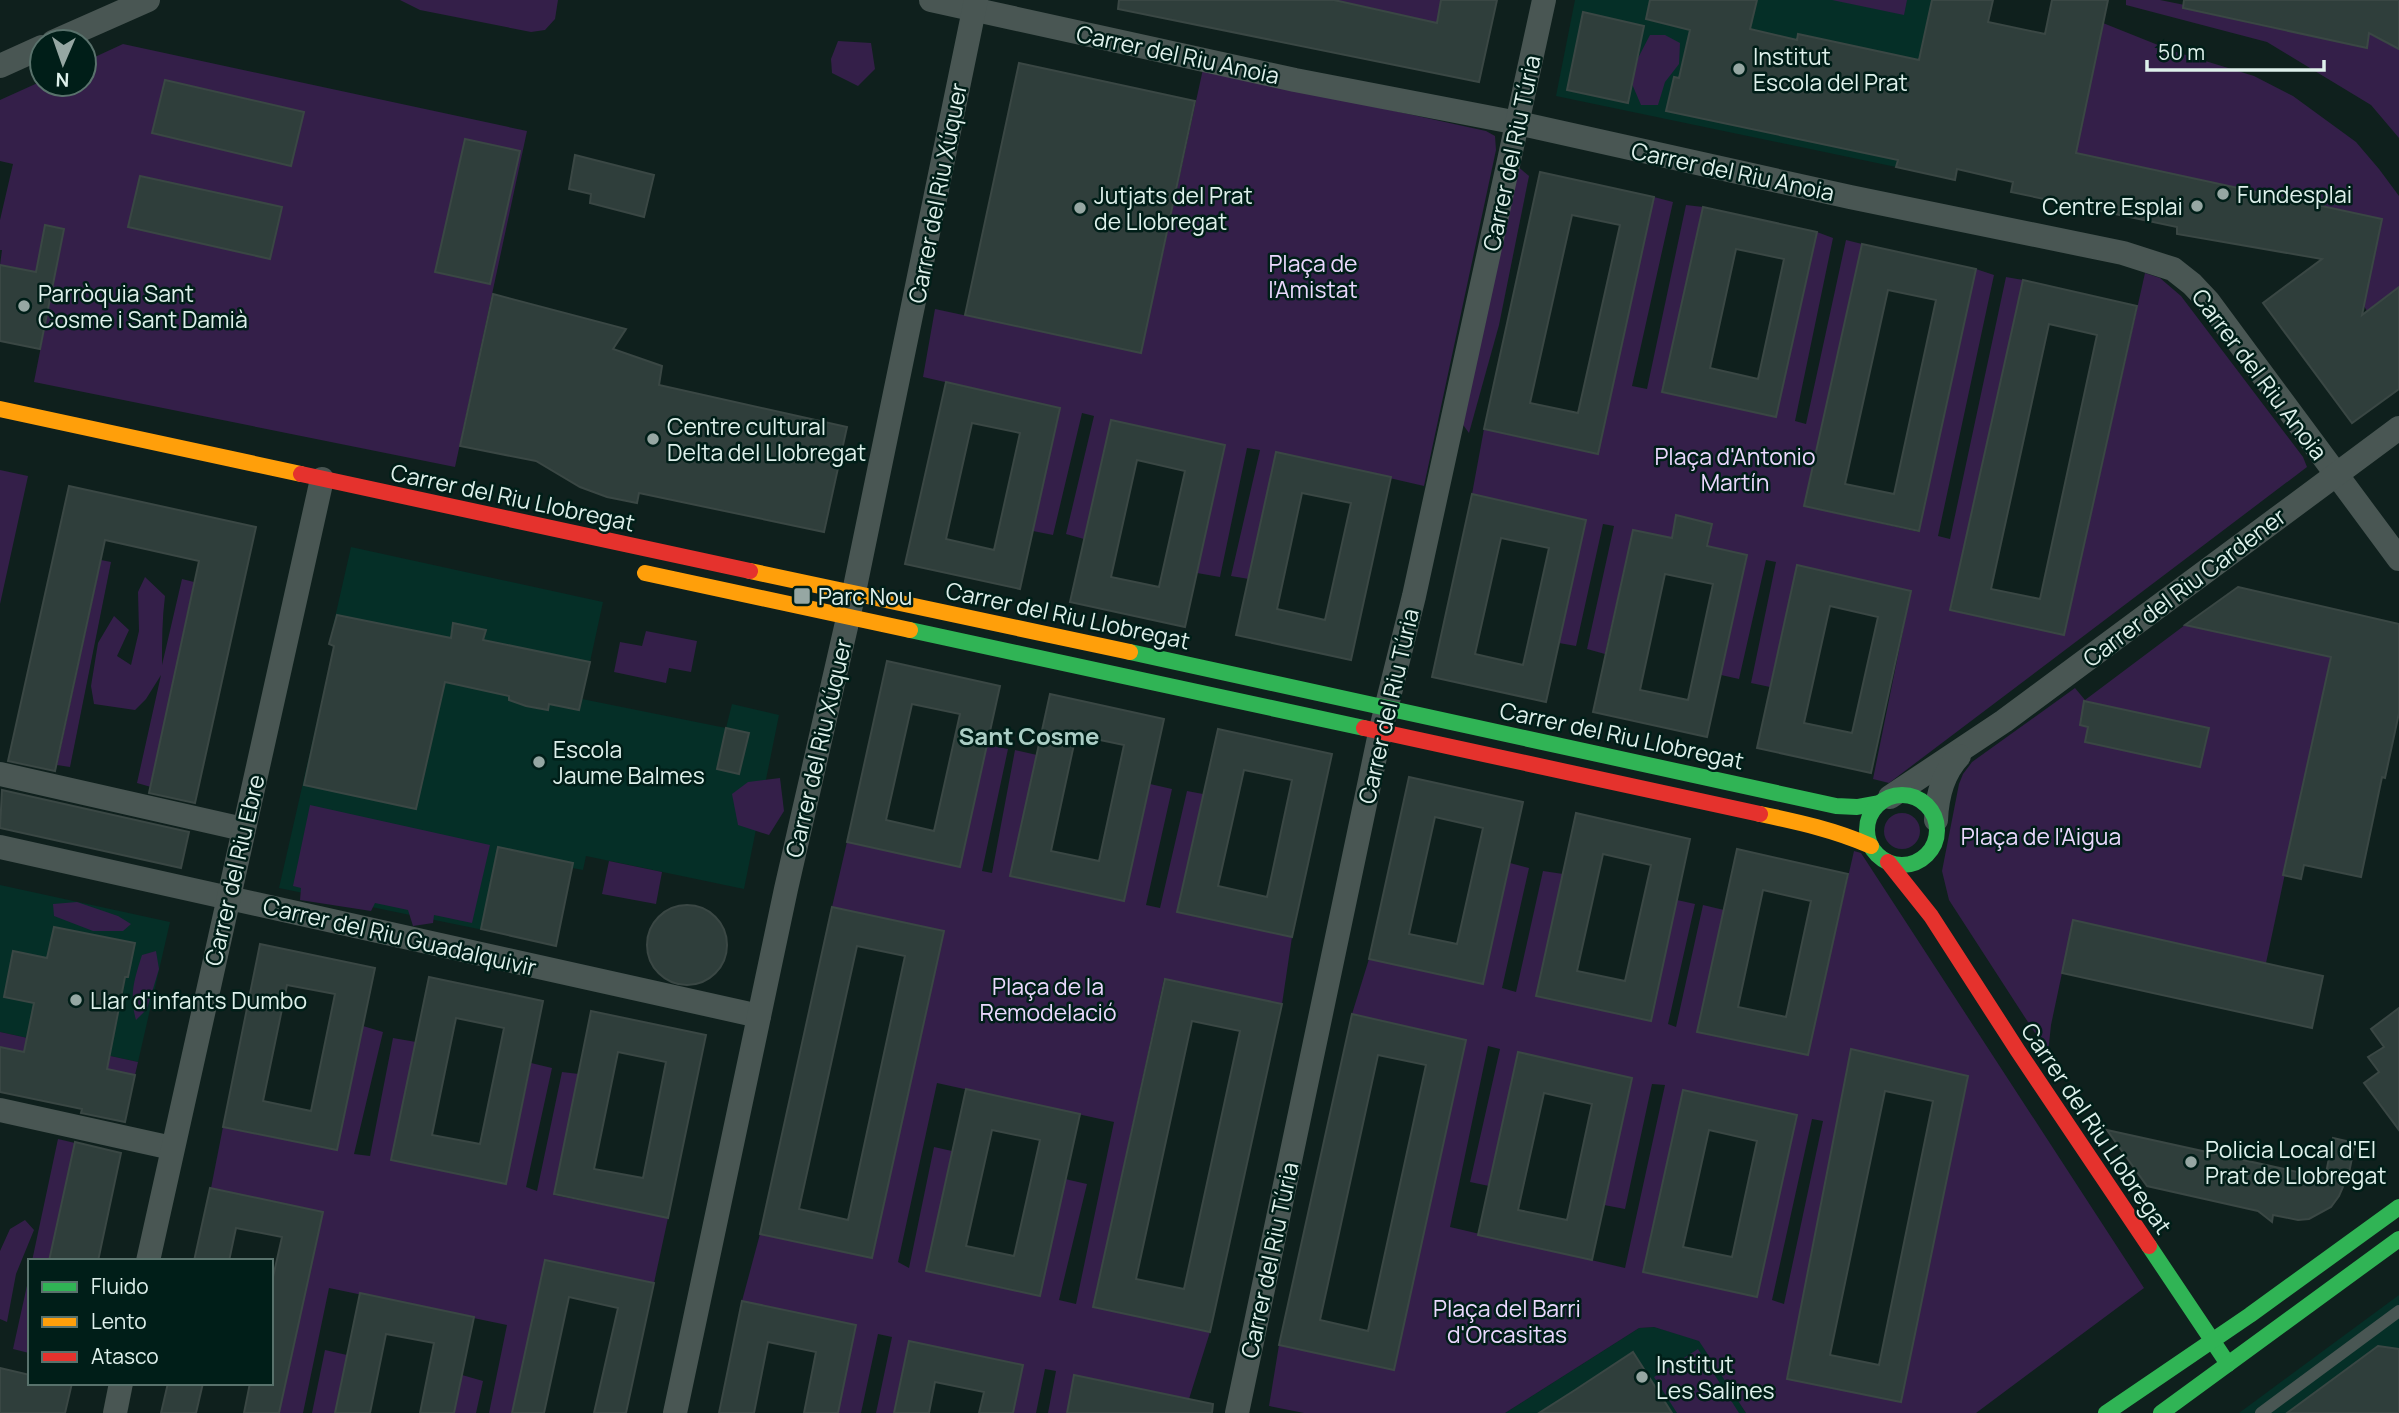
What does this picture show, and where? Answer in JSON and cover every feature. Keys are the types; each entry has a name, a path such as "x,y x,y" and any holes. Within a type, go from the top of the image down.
{"street":[{"path":"84,28 148,0"},
{"name":"Carrer del Riu Anoia","path":"931,0 975,5 1296,80 1518,123 1837,194 2123,253 2173,269 2192,284 2208,302 2399,559"},
{"name":"Carrer del Riu Túria","path":"1237,1413 1380,733 1414,596 1544,0"},
{"name":"Carrer del Riu Xúquer","path":"676,1413 759,1016 854,592 975,5"},
{"path":"0,66 28,53"},
{"name":"Carrer del Riu Llobregat","path":"0,409 318,496 854,592 1836,806 1857,807 1885,800"},
{"name":"Carrer del Riu Cardener","path":"1885,800 1969,746 2399,428"},
{"name":"Carrer del Riu Ebre","path":"148,1259 318,496"},
{"name":"Carrer del Riu Llobregat","path":"628,569 1815,826 1871,846"},
{"name":"Carrer del Riu Cardener","path":"1936,820 1937,804 1946,775 1951,765 1969,746"},
{"path":"0,774 243,829"},
{"path":"1901,795 1913,796 1923,801 1936,820 1936,842 1930,852 1911,864 1888,862 1871,846 1867,835 1872,812 1885,800 1901,795"},
{"name":"Carrer del Riu Guadalquivir","path":"0,846 759,1016"},
{"name":"Carrer del Riu Llobregat","path":"1930,852 1925,898 1931,916"},
{"name":"Carrer del Riu Llobregat","path":"1888,862 1931,916 2228,1364"},
{"path":"0,1110 172,1148"},
{"path":"2106,1413 2253,1314 2399,1207"},
{"path":"2161,1413 2399,1239"},
{"path":"115,1413 121,1385"}],"lane":[{"path":"2261,1413 2399,1311"}],"shaded area":[{"name":"Institut Escola del Prat","path":"1575,0 1932,0 1896,167 1556,96"},
{"name":"Escola Jaume Balmes","path":"351,547 603,602 582,699 726,728 732,704 779,715 744,889 586,856 583,870 572,868 556,945 279,888 334,647 329,644"},
{"name":"Llar d'infants Dumbo","path":"0,885 170,922 138,1062 0,1032"},
{"path":"2399,1295 2399,1413 2239,1413"},
{"name":"Institut Les Salines","path":"1654,1327 1699,1340 1746,1413 1505,1413 1639,1328"}],"green space":[{"path":"400,0 558,0 555,19 545,30 531,32 420,10"},
{"path":"1334,0 1441,0 1437,23"},
{"path":"1832,0 1907,0 1904,15"},
{"path":"2126,0 2160,0 2367,42 2373,14 2399,45 2399,138 2371,105 2267,42 2126,5"},
{"path":"2103,23 2173,51 2254,76 2293,96 2356,142 2399,196 2399,287 2367,311 2364,306 2382,219 2076,153"},
{"path":"1650,35 1665,35 1680,43 1679,64 1665,82 1658,105 1641,105 1632,84 1638,58"},
{"path":"838,41 871,43 875,69 858,86 832,73 831,59"},
{"path":"123,44 527,131 455,467 34,382 64,229 45,225 36,272 0,265 0,220 13,164 0,161 0,100 28,87 28,98 98,98 98,56"},
{"name":"Plaça de l'Amistat","path":"1203,69 1486,131 1495,136 1496,150 1424,486 1277,452 1249,579 1231,576 1260,450 1247,448 1220,577 1197,573 1224,445 1111,420 1084,539 1066,534 1094,416 1082,413 1053,535 1033,531 1059,408 923,377 935,309 1141,353"},
{"path":"1516,165 1529,176 1499,325 1469,433 1458,418"},
{"name":"Plaça d'Antonio Martín","path":"1654,197 1673,202 1632,386 1647,389 1686,205 1703,207 1663,392 1776,417 1817,232 1833,238 1795,421 1806,424 1846,240 1862,244 1804,506 1919,532 1976,269 1994,275 1938,536 1950,539 2006,277 2023,280 1951,610 2064,635 2145,273 2160,278 2181,296 2303,457 2307,467 1889,783 1873,779 1911,591 1797,565 1770,687 1751,683 1776,562 1766,560 1739,679 1721,675 1747,555 1708,546 1712,525 1677,515 1672,538 1633,530 1605,654 1587,649 1614,526 1603,524 1576,646 1559,643 1586,520 1472,494 1484,429 1595,453"},
{"path":"0,470 28,476 0,604"},
{"path":"101,560 111,562 70,767 57,765"},
{"path":"145,577 165,596 162,665 182,579 194,582 151,787 137,783 161,675 146,699 135,710 94,704 91,686 98,643 114,616 129,630 117,656 131,665 139,631 138,592"},
{"name":"Plaça de l'Aigua","path":"2185,625 2331,657 2266,963 2073,921 2051,1025 2048,1053 1949,900 1942,871 1959,784 1972,762 2075,688 2085,700","holes":["2085,701 2209,728 2200,766 2085,742 2088,727"]},
{"path":"646,631 697,641 691,672 669,668 666,683 614,672 620,642 642,646"},
{"name":"Plaça de la Remodelació","path":"987,745 1008,749 982,871 992,873 1015,750 1037,755 1011,876 1124,901 1150,784 1172,789 1146,905 1160,908 1187,791 1203,794 1177,911 1292,937 1282,1004 1164,979 1093,1307 1210,1332 1189,1399 1074,1376 1067,1413 1048,1413 1056,1371 1045,1369 1036,1413 1013,1413 1023,1365 909,1341 894,1413 876,1413 892,1337 878,1334 861,1413 838,1413 856,1325 742,1301 760,1234 871,1258 943,931 832,907 847,842 960,867","holes":["937,1083 1114,1122 1076,1304 1059,1300 1087,1184 1065,1179 1040,1296 926,1271 952,1151 934,1147 909,1268 898,1262"]},
{"path":"780,778 784,811 769,835 738,825 732,794 748,782"},
{"path":"310,805 490,845 472,923 434,915 433,923 413,926 408,910 375,903 371,911 300,900 301,888 293,886"},
{"path":"1902,813 1915,818 1920,831 1915,844 1902,849 1889,844 1884,831 1889,818"},
{"name":"Plaça del Barri d'Orcasitas","path":"1854,851 1861,853 2144,1288 1976,1413 1746,1413 1699,1341 1654,1327 1639,1328 1505,1413 1304,1413 1269,1406 1279,1345 1394,1369 1466,1040 1352,1014 1369,959 1483,984 1510,863 1529,868 1502,988 1516,992 1543,871 1563,874 1537,996 1650,1021 1677,900 1695,904 1668,1024 1676,1027 1703,905 1724,910 1697,1032 1807,1055","holes":["1488,1046 1500,1049 1470,1182 1489,1186 1518,1053 1632,1078 1604,1205 1625,1209 1652,1084 1665,1085 1625,1268 1450,1227","1851,1050 1968,1076 1901,1402 1787,1379","1683,1090 1797,1115 1757,1297 1643,1271","1812,1119 1823,1121 1784,1304 1772,1300"]},
{"path":"609,861 662,872 656,904 602,894"},
{"path":"77,902 118,916 131,924 123,931 93,931 54,916 53,904"},
{"path":"156,951 159,969 147,1009 136,1020 133,987 137,972 142,955"},
{"path":"363,1026 383,1032 354,1154 370,1156 393,1038 416,1042 392,1160 506,1184 531,1063 552,1068 526,1187 537,1191 562,1072 579,1074 554,1195 668,1218 654,1283 545,1260 512,1413 489,1413 507,1325 329,1288 303,1413 279,1413 323,1212 211,1188 223,1127 337,1150"},
{"path":"0,1032 138,1062 135,1075 0,1047"},
{"path":"58,1139 75,1143 49,1259 32,1259"},
{"path":"25,1220 34,1230 16,1274 7,1322 0,1319 0,1251 10,1229"},
{"path":"28,1281 28,1353 13,1349"},
{"path":"1698,1349 1739,1413 1677,1413 1654,1377"},
{"path":"325,1350 347,1355 335,1413 312,1413"},
{"path":"462,1375 483,1381 476,1413 454,1413"}],"building":[{"path":"1119,0 1334,0 1437,23 1441,0 1497,0 1479,82 1118,9"},
{"path":"1650,0 1757,0 1750,29 1797,40 1798,34 1919,60 1932,0 1993,0 1988,22 2045,34 2052,0 2108,0 2076,153 2382,219 2362,315 2399,287 2399,389 2352,423 2263,303 2322,259 2177,234 2177,227 2011,192 2013,182 1957,169 1955,180 1896,167 1898,160 1666,111 1674,77 1679,78 1690,30 1646,19"},
{"path":"2184,0 2399,0 2399,49 2369,33 2367,48 2183,8"},
{"path":"1583,12 1644,26 1628,103 1567,90"},
{"name":"Jutjats del Prat de Llobregat","path":"1019,63 1195,101 1141,353 965,315"},
{"path":"165,80 304,112 291,166 152,133"},
{"path":"465,139 520,151 490,284 435,272"},
{"path":"575,155 654,175 644,217 590,203 591,194 569,189"},
{"path":"1540,172 1654,197 1598,454 1484,429","holes":["1572,215 1620,225 1578,413 1530,403"]},
{"path":"140,176 282,207 270,259 128,227"},
{"path":"1703,207 1817,232 1776,417 1662,392","holes":["1736,249 1784,259 1758,379 1710,368"]},
{"name":"Parròquia Sant Cosme i Sant Damià","path":"45,225 64,229 40,349 0,341 0,265 36,272"},
{"path":"1862,244 1976,269 1919,531 1804,506","holes":["1888,290 1936,300 1894,494 1845,484"]},
{"path":"2023,280 2137,306 2064,635 1950,610","holes":["2049,324 2097,335 2040,599 1991,589"]},
{"name":"Centre cultural Delta del Llobregat","path":"493,294 626,329 613,349 662,366 659,385 847,427 824,532 639,493 637,503 607,497 580,487 536,461 460,446"},
{"path":"946,382 1060,408 1020,589 905,564","holes":["972,423 1020,433 994,550 946,539"]},
{"path":"1111,420 1225,445 1185,627 1070,602","holes":["1137,460 1185,471 1159,587 1111,577"]},
{"path":"1276,452 1391,477 1351,660 1236,635","holes":["1302,493 1351,503 1325,620 1277,609"]},
{"path":"69,486 256,527 195,803 149,793 199,561 105,540 55,771 8,761"},
{"path":"1472,494 1586,520 1546,702 1432,677","holes":["1501,538 1549,548 1523,665 1475,654"]},
{"path":"1676,515 1712,524 1707,546 1747,555 1707,737 1593,712 1633,530 1672,538","holes":["1665,574 1713,584 1688,700 1640,690"]},
{"path":"1797,565 1911,591 1871,773 1757,748","holes":["1830,606 1878,617 1852,733 1804,723"]},
{"path":"2238,587 2399,624 2399,713 2385,778 2382,777 2361,877 2304,865 2301,879 2283,875 2331,657 2185,625"},
{"path":"337,615 451,638 453,623 486,630 483,640 590,662 579,710 549,704 548,710 526,706 509,700 509,696 445,682 416,809 304,785 334,646 329,644"},
{"path":"887,661 1000,686 960,867 847,842","holes":["912,704 960,714 934,831 886,820"]},
{"path":"1050,694 1164,719 1124,901 1010,876","holes":["1076,735 1124,745 1099,861 1051,851"]},
{"path":"2084,701 2209,728 2200,767 2085,742 2088,727 2080,725"},
{"path":"726,728 749,733 739,774 717,769"},
{"path":"1218,729 1332,754 1292,937 1177,912","holes":["1244,770 1292,780 1267,897 1218,886"]},
{"path":"1409,777 1523,802 1483,984 1369,959","holes":["1435,817 1483,828 1457,944 1409,934"]},
{"path":"2,790 189,832 181,868 0,828"},
{"path":"1576,813 1690,839 1651,1021 1536,996","holes":["1603,854 1651,865 1625,981 1577,971"]},
{"path":"498,847 573,863 556,946 481,929"},
{"path":"1737,849 1848,874 1808,1055 1697,1032","holes":["1763,890 1811,901 1786,1017 1738,1007"]},
{"path":"687,905 702,908 715,917 724,930 727,945 724,960 715,973 702,982 687,985 672,982 659,973 650,960 647,945 650,930 659,917 672,908"},
{"path":"832,907 944,931 872,1258 760,1234","holes":["857,946 905,956 848,1220 799,1209"]},
{"path":"2073,920 2323,976 2312,1028 2062,973"},
{"path":"54,927 135,943 128,977 125,977 107,1069 135,1075 125,1122 81,1113 82,1109 0,1092 0,1047 24,1052 34,1003 4,997 13,951 47,958"},
{"path":"260,944 375,968 337,1150 223,1127","holes":["287,985 335,994 311,1111 263,1101"]},
{"path":"429,977 543,1001 506,1184 391,1160","holes":["456,1018 504,1028 480,1144 432,1135"]},
{"path":"1165,979 1282,1004 1210,1332 1093,1307","holes":["1192,1021 1240,1031 1184,1289 1136,1279"]},
{"path":"2399,1008 2399,1130 2364,1083 2379,1072 2368,1057 2384,1047 2371,1029"},
{"path":"591,1011 706,1035 668,1218 554,1194","holes":["618,1052 666,1062 643,1178 594,1169"]},
{"path":"1352,1014 1466,1040 1394,1370 1279,1345","holes":["1378,1055 1426,1065 1368,1331 1320,1320"]},
{"path":"1851,1049 1968,1076 1901,1402 1787,1379","holes":["1885,1091 1933,1101 1879,1365 1830,1355"]},
{"path":"1518,1052 1632,1078 1592,1260 1478,1235","holes":["1544,1093 1592,1104 1567,1220 1518,1210"]},
{"path":"966,1089 1080,1114 1040,1296 926,1271","holes":["992,1130 1040,1140 1014,1256 966,1246"]},
{"path":"1683,1090 1797,1115 1757,1297 1643,1272","holes":["1709,1130 1757,1141 1732,1257 1683,1247"]},
{"name":"Policia Local d'El Prat de Llobregat","path":"2107,1130 2325,1178 2333,1138 2355,1143 2349,1173 2331,1207 2309,1219 2298,1220 2273,1215 2272,1222 2258,1211 2147,1186"},
{"path":"75,1142 121,1153 98,1259 49,1259"},
{"path":"210,1188 323,1212 279,1413 244,1413 250,1385 273,1385 273,1277 282,1237 236,1228 229,1259 194,1259"},
{"path":"545,1260 654,1283 626,1413 594,1413 618,1308 569,1297 544,1413 512,1413"},
{"path":"360,1293 474,1317 454,1413 420,1413 434,1343 386,1334 370,1413 335,1413"},
{"path":"742,1301 856,1325 838,1413 804,1413 816,1352 768,1342 754,1413 719,1413"},
{"path":"909,1341 1023,1365 1013,1413 979,1413 984,1392 935,1382 929,1413 894,1413"},
{"path":"2378,1346 2399,1349 2399,1413 2287,1413"},
{"path":"1633,1352 1672,1413 1539,1413 1575,1390"},
{"path":"0,1368 28,1375 28,1385 72,1385 65,1413 0,1413"},
{"path":"1074,1375 1213,1404 1212,1413 1067,1413"},
{"path":"168,1385 203,1385 196,1413 161,1413"}],"traffic: fast":[{"path":"910,630 1364,728"},
{"path":"1130,652 1836,806 1857,807 1879,803"},
{"path":"1902,795 1927,805 1937,830 1927,855 1902,865 1877,855 1867,830 1877,805 1902,795"},
{"path":"2106,1413 2250,1315 2399,1207"},
{"path":"2161,1413 2399,1239"},
{"path":"2149,1246 2228,1364"}],"traffic: slow":[{"path":"0,409 301,474"},
{"path":"750,571 1130,652"},
{"path":"645,573 910,630"},
{"path":"1760,814 1830,831 1871,846"}],"traffic: jam":[{"path":"301,474 750,571"},
{"path":"1364,728 1760,814"},
{"path":"1888,862 1931,916 2149,1246"}],"place":[{"name":"Institut Escola del Prat","path":"1739,69"},
{"name":"Fundesplai","path":"2223,194"},
{"name":"Centre Esplai","path":"2197,206"},
{"name":"Jutjats del Prat de Llobregat","path":"1080,208"},
{"name":"Parròquia Sant Cosme i Sant Damià","path":"24,306"},
{"name":"Centre cultural Delta del Llobregat","path":"653,439"},
{"name":"Parc Nou","path":"802,596"},
{"name":"Escola Jaume Balmes","path":"539,762"},
{"name":"Llar d'infants Dumbo","path":"76,1000"},
{"name":"Policia Local d'El Prat de Llobregat","path":"2191,1162"},
{"name":"Institut Les Salines","path":"1642,1377"}],"district":[{"name":"Sant Cosme","path":"1029,735"}]}
